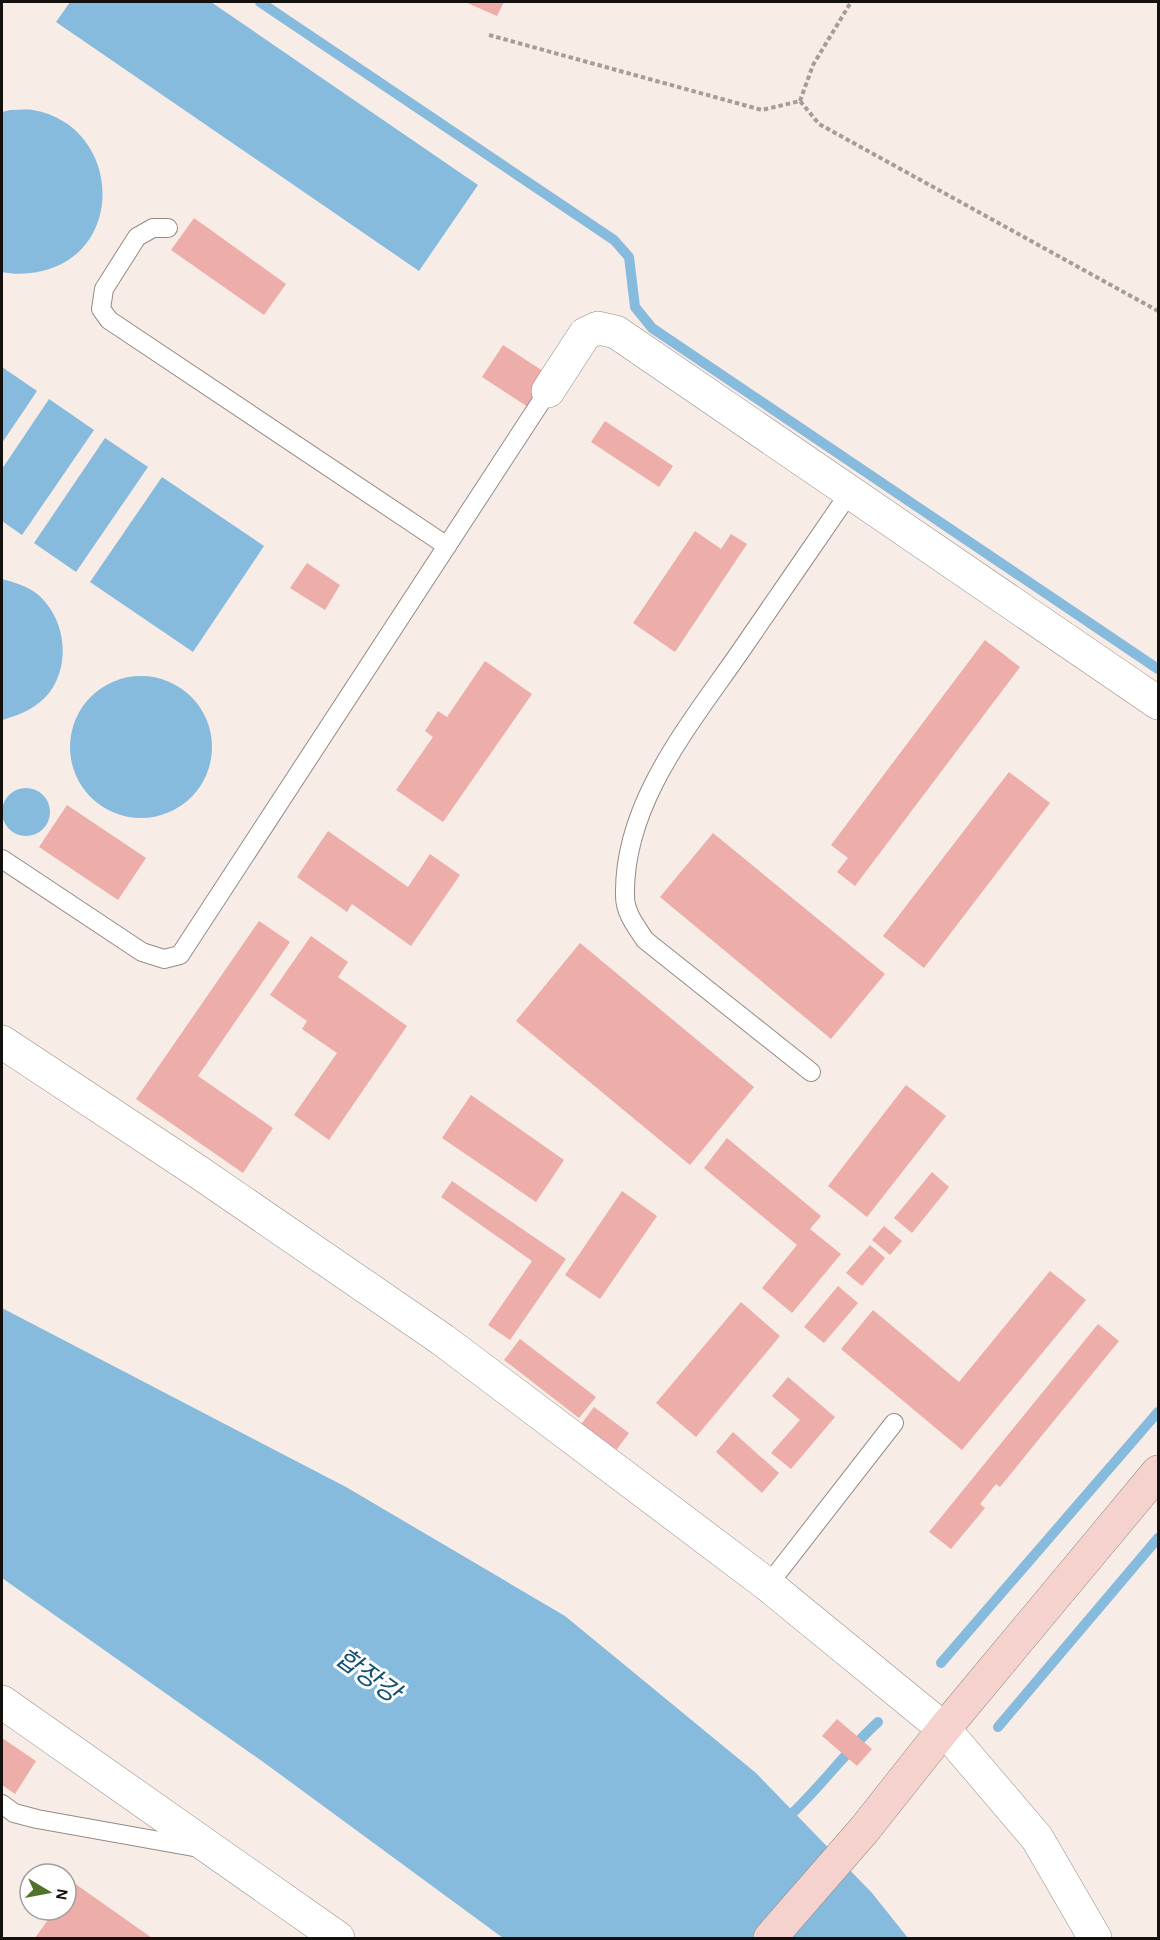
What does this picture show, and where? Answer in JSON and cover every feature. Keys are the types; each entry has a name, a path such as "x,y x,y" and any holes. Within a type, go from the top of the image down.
{"street":[{"path":"548,391 585,334 598,328 616,332 1158,702"},
{"path":"2,1042 197,1171 443,1340 768,1585 944,1729 1037,1838 1095,1938"},
{"path":"770,1938 864,1830 944,1729 1158,1472"},
{"path":"2,1702 338,1938"}],"lane":[{"path":"168,228 153,228 137,237 104,290 101,309 109,320 447,546"},
{"path":"2,859 142,952 164,959 180,955 548,391"},
{"path":"811,1072 645,940 629,917 625,897 628,855 643,807 670,754 850,492"},
{"path":"768,1585 894,1422"},
{"path":"2,1804 14,1813 37,1819 212,1850"}],"path":[{"path":"800,101 813,65 851,2"},
{"path":"489,35 762,110 800,101"},
{"path":"800,101 819,124 1158,311"}],"water":[{"path":"70,2 211,2 478,185 419,271 56,22"},
{"path":"33,110 62,120 83,139 97,162 102,189 100,215 89,240 70,259 32,273 2,272 2,112"},
{"path":"2,367 37,391 2,443"},
{"path":"49,399 94,430 22,535 2,521 2,469"},
{"path":"105,438 148,467 76,572 34,543"},
{"path":"162,477 264,546 193,652 90,582"},
{"path":"2,579 28,588 46,603 59,627 63,654 61,668 49,693 28,710 2,720"},
{"path":"141,676 168,682 191,697 206,720 212,747 206,774 191,797 168,812 141,818 114,812 91,797 76,774 70,747 76,720 91,697 114,682"},
{"path":"26,788 43,795 50,812 43,829 26,836 9,829 2,812 9,795"},
{"name":"합장강","path":"2,1308 346,1487 565,1616 756,1773 872,1893 908,1938 503,1938 266,1764 2,1578"}],"building":[{"path":"465,2 504,2 497,16"},
{"path":"194,218 286,284 264,315 171,250"},
{"path":"503,345 549,375 528,407 482,377"},
{"path":"605,421 673,466 659,487 591,442"},
{"path":"695,531 721,549 731,534 747,544 675,652 633,623"},
{"path":"307,563 340,585 325,610 290,588"},
{"path":"985,640 1020,667 855,886 837,872 848,858 831,845"},
{"path":"485,661 532,694 443,822 396,790 433,737 425,731 438,711 447,717"},
{"path":"1009,772 1050,803 924,968 883,936"},
{"path":"67,805 146,858 118,900 39,847"},
{"path":"328,831 408,887 430,854 460,875 411,946 352,904 347,912 297,877"},
{"path":"713,833 885,974 831,1039 660,897"},
{"path":"259,921 290,942 198,1076 273,1128 243,1173 136,1099"},
{"path":"311,936 348,962 338,977 407,1026 329,1140 294,1115 337,1053 302,1029 307,1021 270,995"},
{"path":"580,943 754,1087 690,1165 516,1021"},
{"path":"906,1085 946,1116 867,1217 828,1186"},
{"path":"471,1095 564,1160 536,1202 442,1138"},
{"path":"727,1138 821,1216 810,1229 841,1254 792,1313 762,1288 797,1245 704,1168"},
{"path":"932,1172 949,1187 912,1233 894,1218"},
{"path":"452,1181 566,1259 510,1340 488,1325 532,1261 441,1197"},
{"path":"622,1191 657,1216 600,1299 565,1275"},
{"path":"884,1226 902,1241 890,1255 872,1240"},
{"path":"870,1245 885,1258 862,1286 846,1273"},
{"path":"1050,1271 1086,1300 962,1450 841,1349 873,1310 959,1382"},
{"path":"838,1286 858,1303 824,1343 804,1327"},
{"path":"741,1302 780,1336 696,1437 656,1403"},
{"path":"1098,1324 1119,1341 1000,1487 996,1484 980,1504 985,1508 951,1549 929,1532"},
{"path":"520,1339 596,1397 579,1418 504,1360"},
{"path":"788,1377 835,1417 791,1469 771,1453 800,1420 772,1396"},
{"path":"594,1407 629,1433 614,1453 579,1427"},
{"path":"733,1432 779,1473 762,1493 716,1452"},
{"path":"837,1719 872,1749 857,1766 822,1736"},
{"path":"2,1738 36,1761 15,1794 2,1785"},
{"path":"78,1886 152,1938 35,1938 46,1922 78,1922"}],"waterway":[{"path":"260,2 614,240 629,257 635,307 652,328 1158,669"},
{"path":"941,1663 1158,1412"},
{"path":"998,1727 1158,1538"},
{"path":"783,1822 878,1722"}]}
